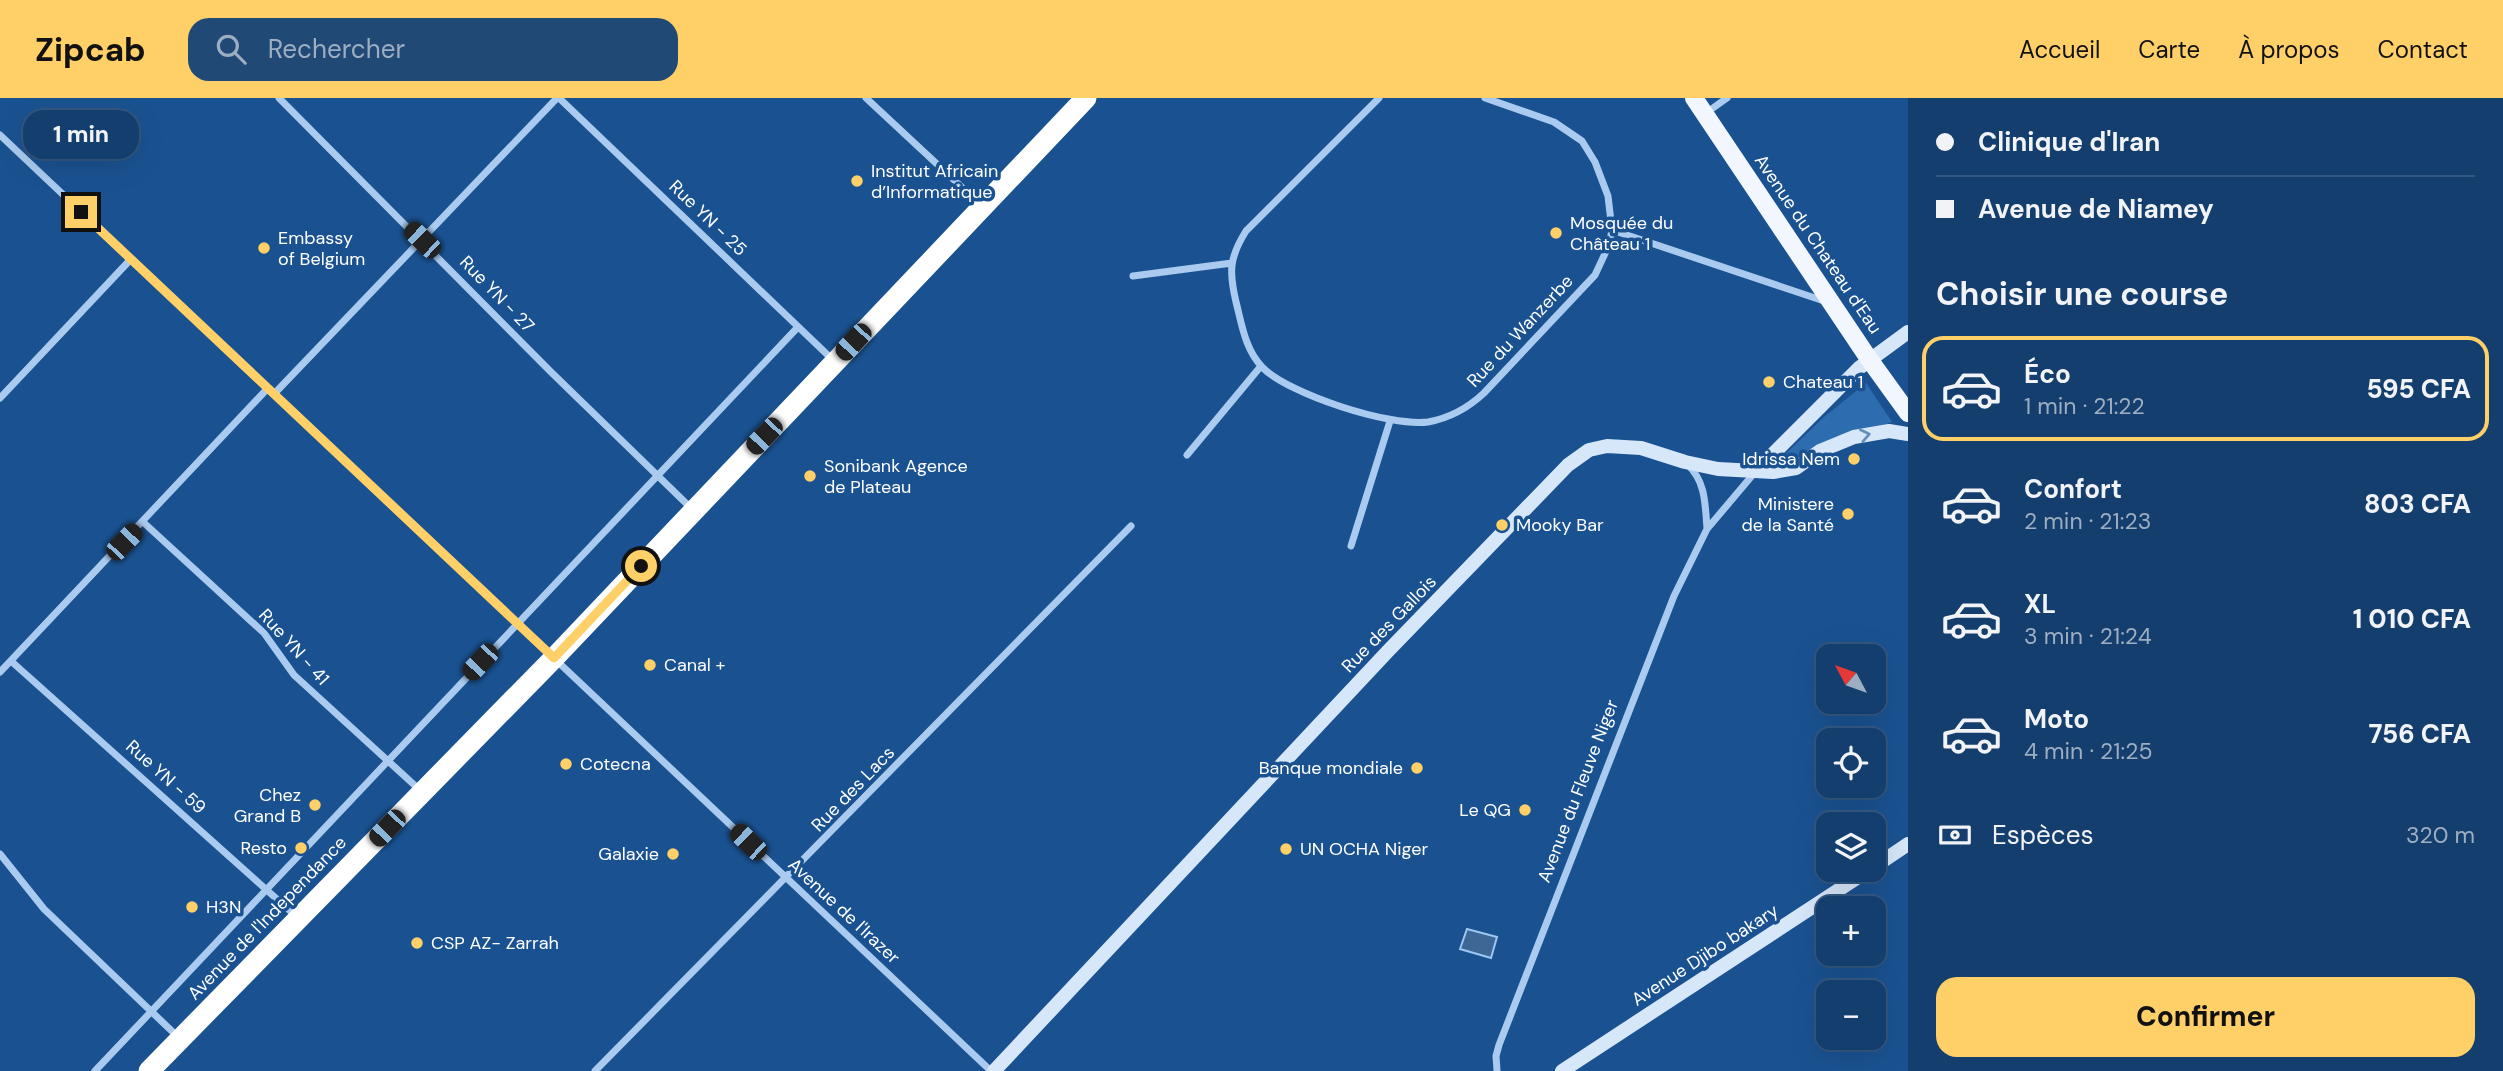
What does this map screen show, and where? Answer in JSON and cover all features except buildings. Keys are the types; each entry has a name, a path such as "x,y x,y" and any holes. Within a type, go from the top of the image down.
{"highway":[{"name":"Avenue de l'Independance","path":"149,1071 554,658 1086,98"}],"main road":[{"name":"Avenue du Chateau d'Eau","path":"1694,98 1908,413"}],"street":[{"name":"Rue YN - 27","path":"279,98 551,372 694,511"},
{"path":"274,394 558,98"},
{"name":"Rue YN - 25","path":"558,98 835,362"},
{"path":"866,98 982,206"},
{"name":"Rue du Wanzerbe","path":"1379,98 1246,231 1237,245 1231,278 1251,353 1276,379 1318,398 1390,421 1427,422 1467,409 1484,393 1595,275 1609,245 1612,230 1608,196 1595,162 1581,141 1554,121 1485,98"},
{"path":"1705,114 1727,98"},
{"name":"Avenue de l'Irazer","path":"0,135 993,1071"},
{"path":"1612,230 1834,304"},
{"path":"0,398 3,388 131,259"},
{"path":"1133,276 1232,263"},
{"path":"95,1071 798,327"},
{"name":"Avenue du Fleuve Niger","path":"1497,1071 1496,1056 1504,1032 1674,596 1707,528 1757,470 1826,399 1869,359 1908,332"},
{"path":"1187,455 1261,366"},
{"path":"0,672 268,388"},
{"path":"1351,546 1390,421"},
{"name":"Rue des Gallois","path":"993,1071 1388,651 1568,465 1589,450 1607,446 1641,448 1718,469 1773,472 1796,468 1833,445 1863,435 1889,431 1908,434"},
{"path":"1685,462 1696,473 1702,487 1707,528"},
{"name":"Rue YN - 41","path":"143,522 264,633 294,675 422,792"},
{"name":"Rue des Lacs","path":"595,1071 787,879 1131,526"},
{"name":"Rue YN - 59","path":"11,660 298,919"},
{"path":"1886,859 1908,844"},
{"path":"0,854 44,909 180,1039"},
{"name":"Avenue Djibo bakary","path":"1562,1071 1852,882"}],"shaded area":[{"path":"1866,383 1892,422 1815,449 1781,468 1777,462 1824,417"},
{"path":"1467,929 1497,937 1491,958 1460,949"}],"place":[{"name":"Institut Africain d’Informatique","path":"857,181"},
{"name":"Mosquée du Château 1","path":"1556,233"},
{"name":"Embassy of Belgium","path":"264,248"},
{"name":"Chateau 1","path":"1769,382"},
{"name":"Idrissa Nem","path":"1854,459"},
{"name":"Sonibank Agence de Plateau","path":"810,476"},
{"name":"Ministere de la Santé","path":"1848,514"},
{"name":"Mooky Bar","path":"1502,525"},
{"name":"Canal +","path":"650,665"},
{"name":"Cotecna","path":"566,764"},
{"name":"Banque mondiale","path":"1417,768"},
{"name":"Chez Grand B","path":"315,805"},
{"name":"Le QG","path":"1525,810"},
{"name":"Resto","path":"301,848"},
{"name":"UN OCHA Niger","path":"1286,849"},
{"name":"Galaxie","path":"673,854"},
{"name":"H3N","path":"192,907"},
{"name":"CSP AZ- Zarrah","path":"417,943"}],"route":[{"path":"81,212 554,658 641,566"}]}
